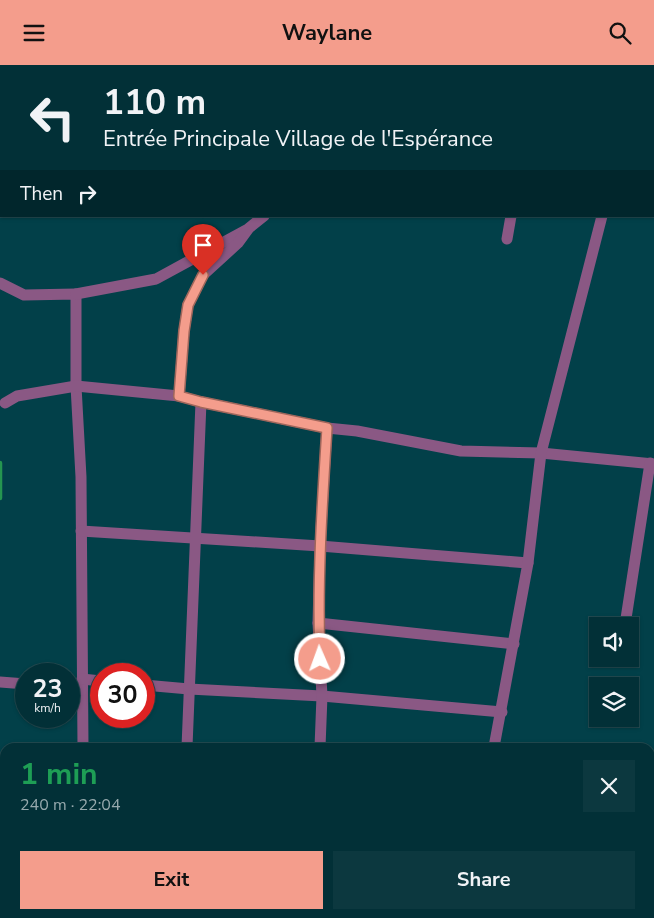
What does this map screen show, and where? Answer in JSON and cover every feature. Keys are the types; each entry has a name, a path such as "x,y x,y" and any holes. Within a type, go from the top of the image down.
{"street":[{"path":"0,283 24,295 76,295 156,279 249,228 263,217"},
{"path":"508,239 511,217"},
{"path":"495,743 528,563 541,453 602,217"},
{"path":"179,396 188,305 203,275 238,243 249,228"},
{"path":"76,295 76,386 81,477 83,743"},
{"path":"5,403 17,396 76,386 179,396 327,428 357,431 461,451 541,453 652,464 626,617"},
{"path":"187,743 201,402"},
{"path":"320,743 322,695 318,623 320,546 327,428"},
{"path":"81,531 320,546 528,563"},
{"path":"318,623 514,644"},
{"path":"0,682 15,683"},
{"path":"82,684 90,683"},
{"path":"155,686 322,695 502,712"}],"waterway":[{"path":"0,463 0,498"}],"route":[{"path":"203,275 188,305 179,396 327,428 320,546 318,623 320,659"}]}
